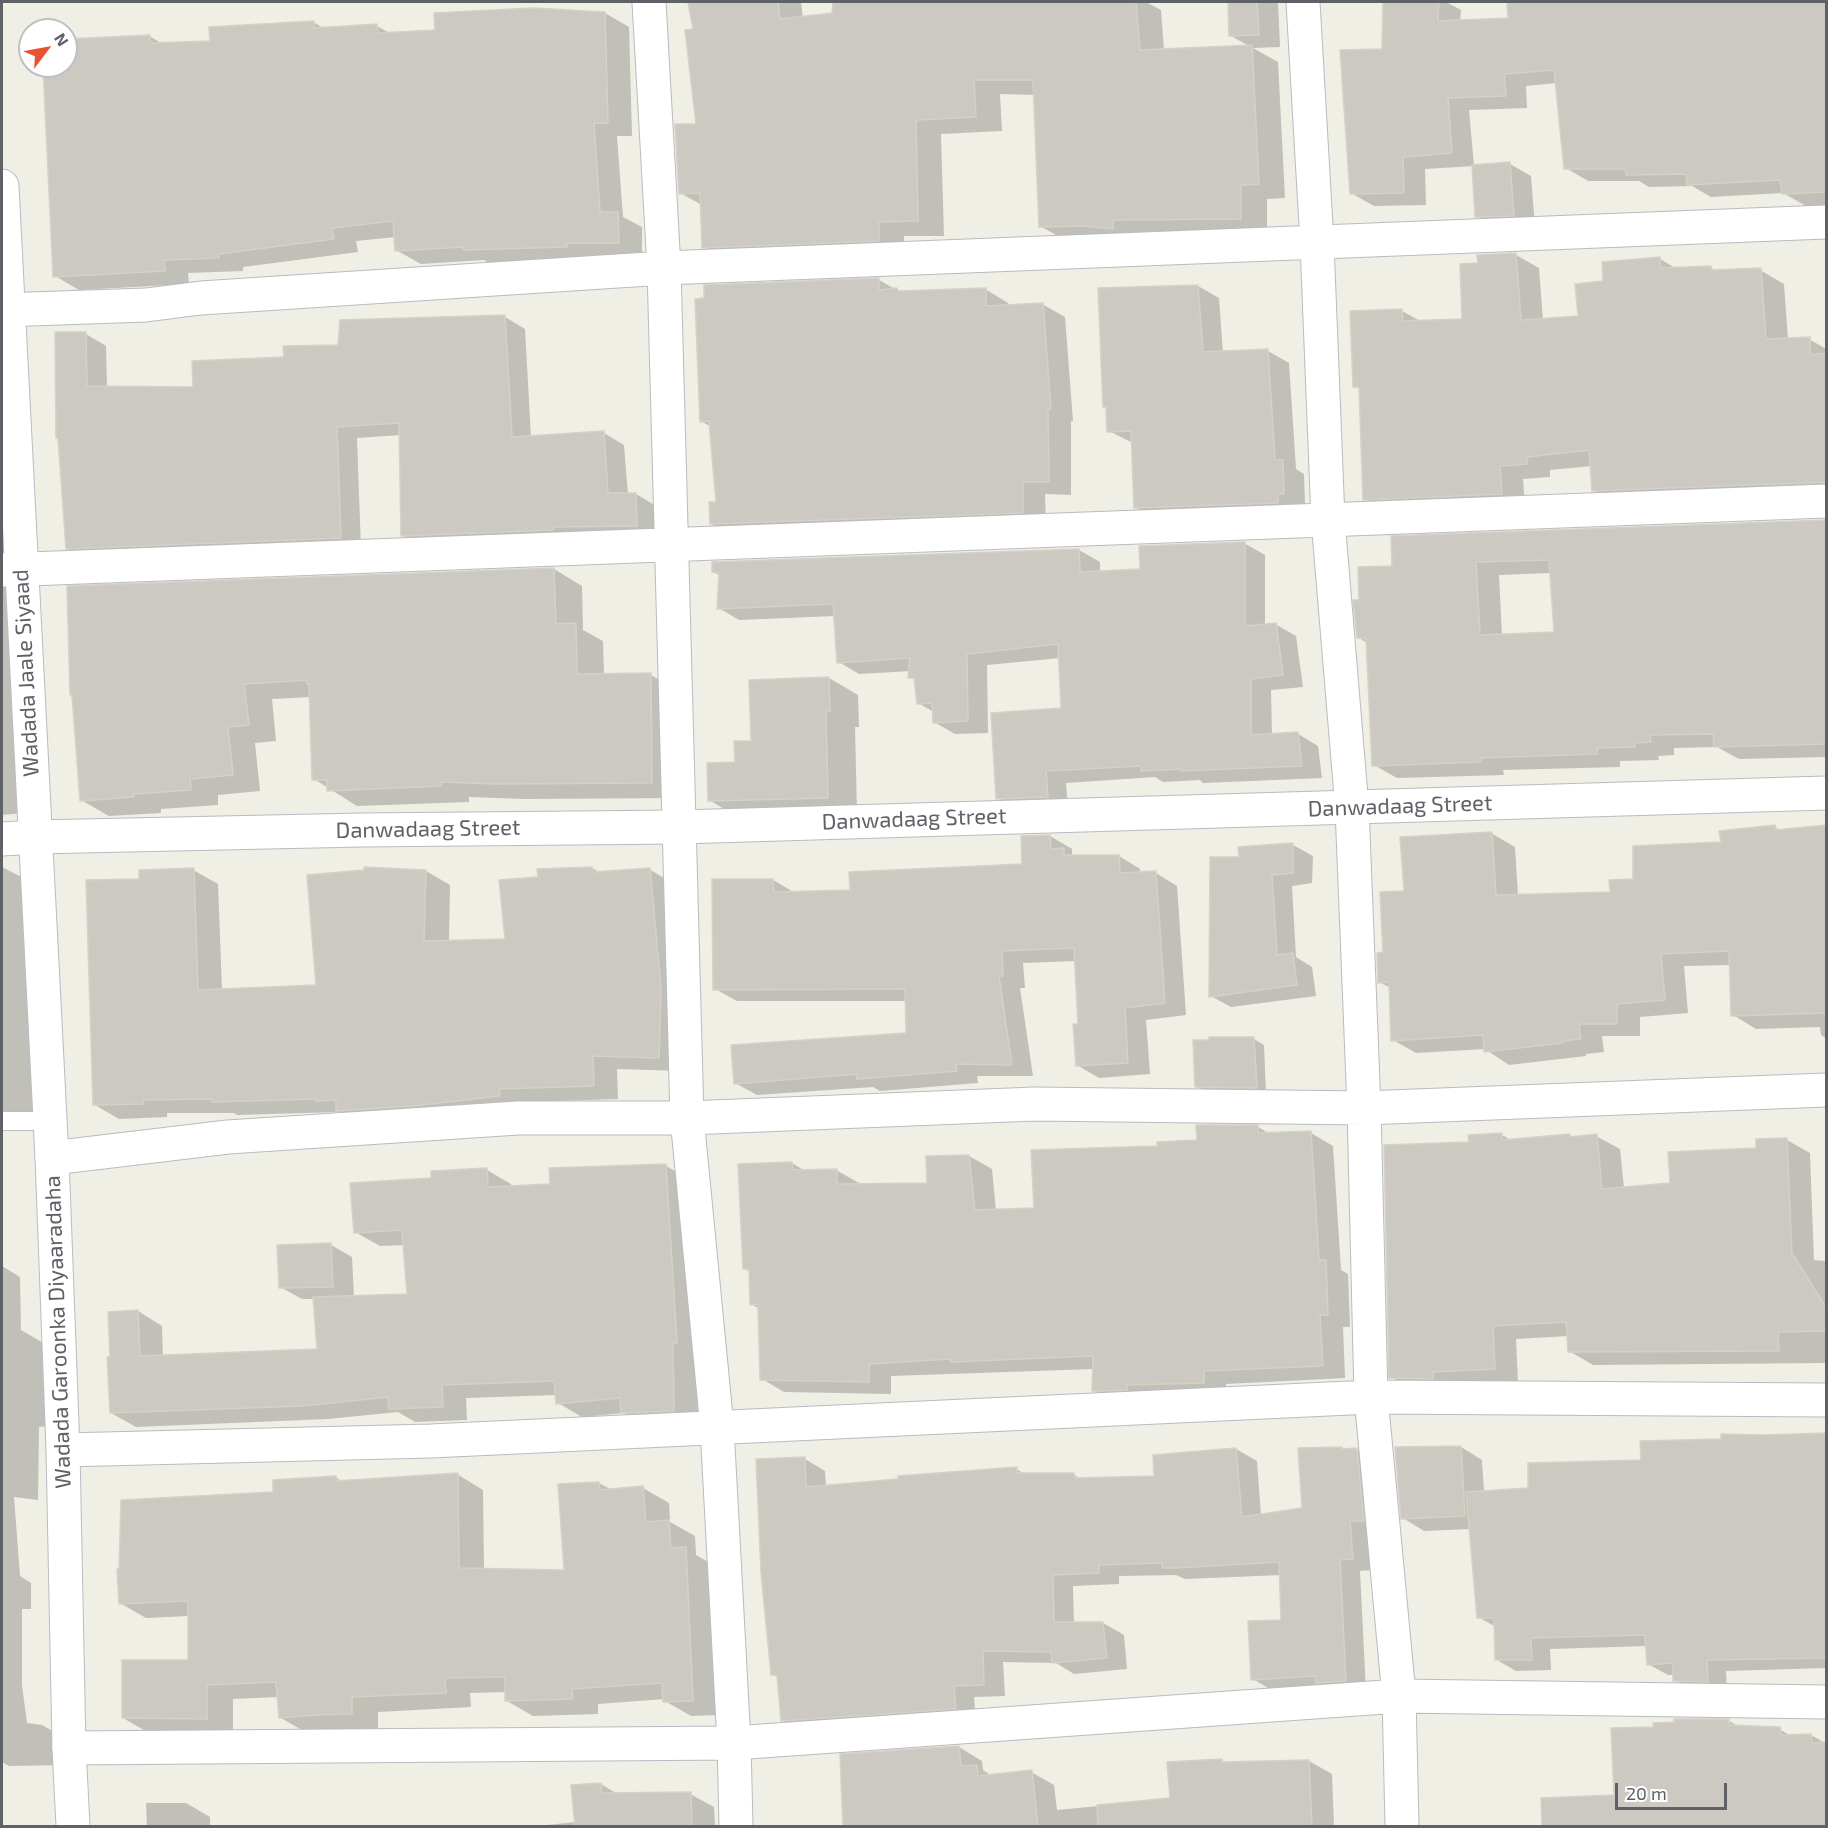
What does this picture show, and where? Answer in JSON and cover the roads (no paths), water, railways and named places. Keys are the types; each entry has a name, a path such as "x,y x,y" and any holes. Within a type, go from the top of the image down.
{"street":[{"path":"649,2 664,268 687,1118 717,1427 734,1743 736,1827"},
{"path":"1303,2 1317,243 1328,520 1352,808 1364,1108 1371,1397 1399,1696 1402,1827"},
{"name":"Wadada Jaale Siyaad","path":"2,186 11,569 35,837"},
{"path":"4,310 147,305 247,294 664,268 1827,222"},
{"path":"11,569 1827,501"},
{"name":"Danwadaag Street","path":"2,839 363,830 679,827 1047,814 1352,808 1827,793"},
{"name":"Wadada Garoonka Diyaaradaha","path":"35,837 52,1158 63,1450 69,1748 74,1827"},
{"path":"52,1158 228,1137 518,1118 687,1118 1035,1104 1364,1108 1827,1090"},
{"path":"63,1450 431,1441 1371,1397 1827,1400"},
{"path":"69,1748 734,1743 1399,1696 1827,1702"}],"lane":[{"path":"2,1121 50,1121"}]}
